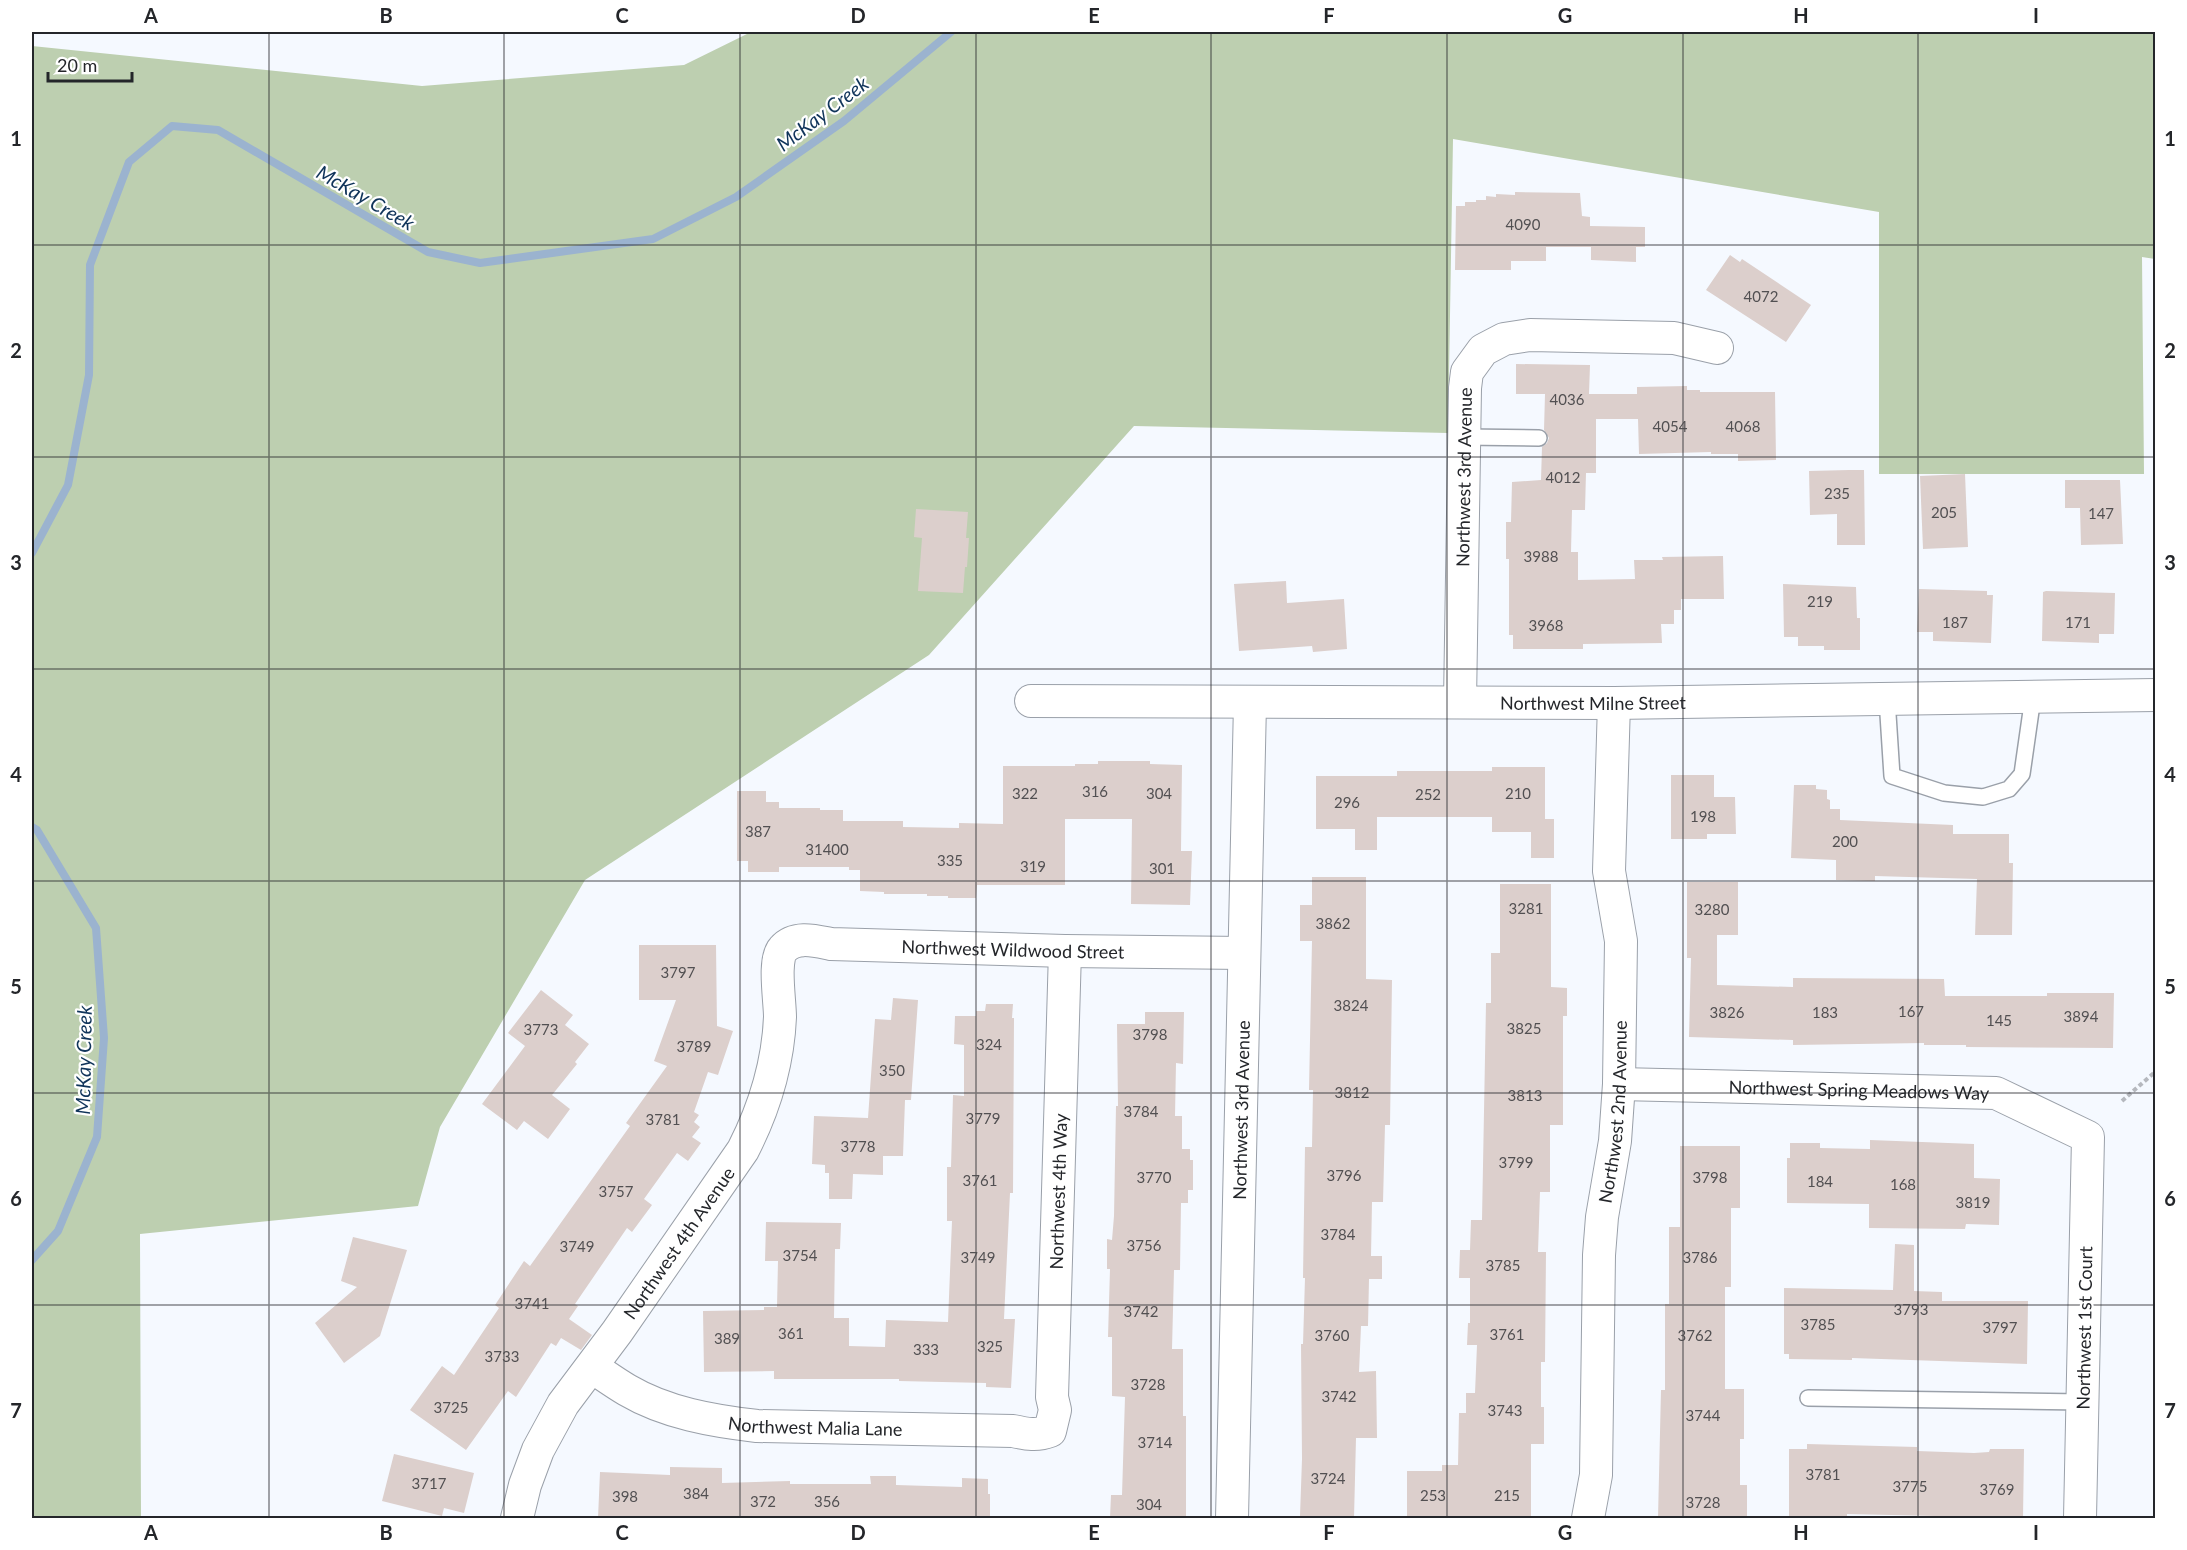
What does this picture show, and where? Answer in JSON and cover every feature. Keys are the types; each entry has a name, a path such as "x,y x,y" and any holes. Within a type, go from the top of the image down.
{"street":[{"name":"Northwest 3rd Avenue","path":"1460,702 1467,372 1483,350 1504,339 1530,335 1674,338 1717,348"},
{"name":"Northwest Milne Street","path":"1030,701 1614,703 2156,695"},
{"name":"Northwest 3rd Avenue","path":"1233,1518 1250,703"},
{"name":"Northwest 2nd Avenue","path":"1588,1518 1596,1475 1599,1255 1602,1217 1615,1141 1619,1084 1621,941 1609,871 1614,703"},
{"name":"Northwest Wildwood Street","path":"784,948 806,939 831,944 1065,951 1244,953"},
{"name":"Northwest 4th Avenue","path":"518,1518 525,1485 538,1450 563,1404 592,1367 743,1150 759,1119 770,1087 778,1052 780,989 777,967 778,957 784,948"},
{"name":"Northwest 4th Way","path":"1050,1431 1055,1410 1052,1397 1065,951"},
{"name":"Northwest Spring Meadows Way","path":"1619,1084 1996,1093 2088,1137"},
{"name":"Northwest 1st Court","path":"2080,1518 2088,1137"},
{"name":"Northwest Malia Lane","path":"592,1367 629,1392 676,1412 720,1422 757,1426 1013,1431 1029,1434 1050,1431"}],"lane":[{"path":"1464,437 1539,438"},
{"path":"1887,699 1892,776 1944,793 1983,797 2009,789 2022,774 2033,697"},
{"path":"1808,1398 2082,1402"}],"path":[{"path":"2122,1101 2156,1071"}],"green space":[{"path":"751,32 2155,32 2155,259 2142,257 2144,474 1879,474 1879,212 1453,139 1448,433 1134,426 929,655 585,880 440,1127 418,1206 140,1234 141,1518 32,1518 32,46 422,86 684,65"}],"building":[{"path":"1515,192 1580,193 1582,216 1590,217 1590,226 1645,227 1645,247 1636,247 1636,262 1591,260 1591,247 1546,247 1546,261 1511,261 1511,270 1455,270 1456,206 1465,206 1465,202 1486,200 1486,196 1496,197 1496,194 1515,195"},
{"path":"1730,255 1740,262 1742,259 1811,305 1786,342 1706,290"},
{"path":"1516,364 1590,365 1589,394 1637,394 1637,387 1687,386 1687,390 1700,390 1700,392 1775,392 1776,460 1738,461 1738,454 1711,454 1711,452 1639,454 1638,419 1596,419 1596,473 1586,473 1585,510 1572,510 1571,552 1578,552 1578,580 1635,579 1634,560 1723,556 1724,599 1681,599 1681,610 1674,610 1674,624 1661,624 1662,643 1583,644 1583,649 1513,649 1513,635 1509,635 1509,559 1506,559 1506,522 1511,522 1512,482 1541,480 1542,447 1549,438 1544,430 1545,394 1516,394"},
{"path":"1864,470 1865,545 1837,545 1837,514 1810,515 1809,471"},
{"path":"1965,474 1968,547 1923,549 1920,476"},
{"path":"2065,480 2120,480 2123,544 2081,545 2080,508 2065,508"},
{"path":"916,509 968,512 966,538 969,538 963,593 918,591 922,538 914,537"},
{"path":"1286,581 1287,603 1344,599 1347,649 1313,652 1312,646 1239,651 1234,584"},
{"path":"1783,584 1856,587 1857,618 1860,618 1860,650 1824,650 1824,646 1798,646 1798,637 1784,637"},
{"path":"1919,589 1987,591 1987,595 1993,595 1991,643 1933,641 1933,632 1917,632"},
{"path":"2043,592 2115,593 2114,634 2099,634 2099,643 2042,641"},
{"path":"1098,761 1150,761 1150,764 1182,765 1181,851 1192,851 1190,905 1131,904 1132,819 1065,819 1065,885 977,885 976,898 860,891 860,870 849,870 849,867 779,867 779,872 748,872 748,861 737,861 737,791 766,791 766,802 779,802 779,808 843,810 843,821 903,821 903,827 959,828 959,823 1003,824 1003,766 1075,766 1075,764 1098,764"},
{"path":"1492,767 1545,767 1545,819 1554,819 1554,858 1531,858 1531,832 1492,832 1492,817 1377,817 1377,850 1355,850 1355,829 1316,829 1316,776 1397,776 1397,771 1492,771"},
{"path":"1671,775 1714,775 1714,797 1735,797 1736,834 1707,834 1707,839 1671,839"},
{"path":"1794,785 1816,785 1816,789 1827,790 1830,809 1840,809 1840,820 1953,825 1953,834 2009,834 2009,863 2013,863 2012,935 1975,935 1977,879 1875,876 1875,881 1836,880 1836,860 1791,858"},
{"path":"1312,877 1366,877 1366,979 1392,980 1390,1125 1385,1125 1383,1202 1372,1202 1371,1256 1382,1256 1382,1279 1369,1279 1368,1326 1361,1326 1359,1372 1376,1371 1377,1438 1356,1438 1354,1518 1300,1516 1305,1147 1312,1147 1313,1090 1309,1090 1312,941 1300,941 1300,905 1312,905"},
{"path":"1687,882 1738,882 1738,935 1717,935 1717,985 1793,987 1793,978 1944,979 1945,996 2047,996 2047,993 2114,993 2113,1048 1966,1047 1966,1045 1924,1045 1924,1043 1793,1045 1793,1040 1689,1037 1691,958 1687,958"},
{"path":"1500,884 1551,884 1551,987 1567,988 1567,1016 1563,1016 1563,1125 1550,1125 1550,1192 1540,1192 1538,1252 1546,1252 1545,1362 1541,1362 1544,1444 1531,1444 1531,1518 1407,1518 1407,1471 1442,1471 1442,1465 1458,1465 1459,1413 1466,1413 1466,1393 1475,1393 1477,1345 1467,1345 1468,1323 1470,1323 1470,1278 1459,1278 1460,1250 1470,1250 1471,1220 1482,1220 1486,1003 1491,1003 1491,953 1500,953"},
{"path":"639,945 716,945 717,1026 733,1031 718,1075 708,1072 694,1112 699,1115 694,1122 700,1127 692,1137 701,1143 688,1161 677,1153 644,1199 652,1205 632,1232 627,1228 575,1304 578,1306 569,1319 592,1335 581,1350 561,1338 556,1346 551,1343 516,1397 508,1391 466,1450 410,1410 442,1366 454,1375 499,1308 495,1305 524,1261 530,1266 630,1126 626,1123 667,1066 654,1061 676,1000 639,1000"},
{"path":"541,990 573,1015 565,1025 589,1044 575,1062 577,1064 552,1095 570,1109 548,1139 524,1121 517,1130 482,1104 525,1046 508,1033"},
{"path":"893,998 918,1000 911,1100 905,1100 903,1156 883,1156 883,1175 853,1174 852,1199 829,1199 829,1173 825,1173 825,1165 812,1164 814,1116 868,1118 875,1019 891,1020"},
{"path":"986,1004 1013,1004 1012,1018 1014,1018 1013,1193 1010,1193 1004,1319 1015,1319 1011,1388 986,1387 986,1383 899,1381 899,1379 774,1379 774,1371 704,1372 703,1311 764,1310 764,1307 777,1307 778,1261 765,1261 766,1222 841,1223 840,1249 835,1249 834,1318 849,1318 849,1346 885,1347 886,1320 948,1322 952,1221 947,1221 947,1167 951,1167 953,1095 964,1096 964,1045 954,1044 955,1016 976,1016 976,1011 985,1011"},
{"path":"1145,1012 1184,1012 1183,1064 1176,1063 1175,1116 1182,1116 1182,1149 1190,1149 1190,1160 1193,1160 1193,1190 1188,1190 1188,1203 1181,1203 1180,1270 1174,1270 1172,1349 1183,1349 1183,1416 1186,1416 1186,1518 1110,1518 1111,1495 1122,1495 1125,1397 1112,1396 1112,1337 1108,1337 1110,1269 1107,1269 1107,1239 1112,1240 1114,1216 1116,1106 1118,1106 1117,1024 1145,1024"},
{"path":"1870,1140 1974,1144 1974,1178 2000,1179 1999,1225 1966,1224 1965,1229 1869,1228 1869,1204 1787,1203 1787,1158 1790,1158 1790,1143 1820,1143 1820,1148 1870,1149"},
{"path":"1680,1146 1740,1146 1740,1208 1731,1208 1731,1287 1725,1287 1725,1389 1744,1389 1744,1439 1740,1439 1740,1485 1747,1485 1747,1518 1658,1518 1661,1390 1665,1390 1665,1304 1669,1304 1669,1227 1680,1227"},
{"path":"353,1237 407,1250 380,1336 344,1363 315,1323 357,1287 341,1281"},
{"path":"1895,1244 1914,1245 1914,1291 1942,1292 1942,1301 2028,1301 2027,1364 1852,1358 1852,1360 1789,1359 1789,1354 1784,1354 1784,1288 1893,1290"},
{"path":"1807,1444 1917,1447 1917,1451 1974,1453 1989,1452 1990,1449 2024,1449 2023,1518 1847,1514 1847,1518 1789,1518 1789,1449 1807,1449"},
{"path":"394,1454 474,1473 464,1513 444,1508 442,1516 382,1501"},
{"path":"670,1467 722,1468 722,1483 790,1481 790,1484 871,1484 870,1476 896,1476 896,1485 962,1487 962,1478 988,1479 990,1518 598,1518 600,1472 670,1475"}],"waterway":[{"name":"McKay Creek","path":"32,553 68,485 89,375 90,265 129,162 172,126 218,130 428,252 480,263 653,239 736,197 844,121 951,32"},
{"name":"McKay Creek","path":"32,827 37,830 96,928 104,1038 97,1137 58,1231 32,1260"}]}
